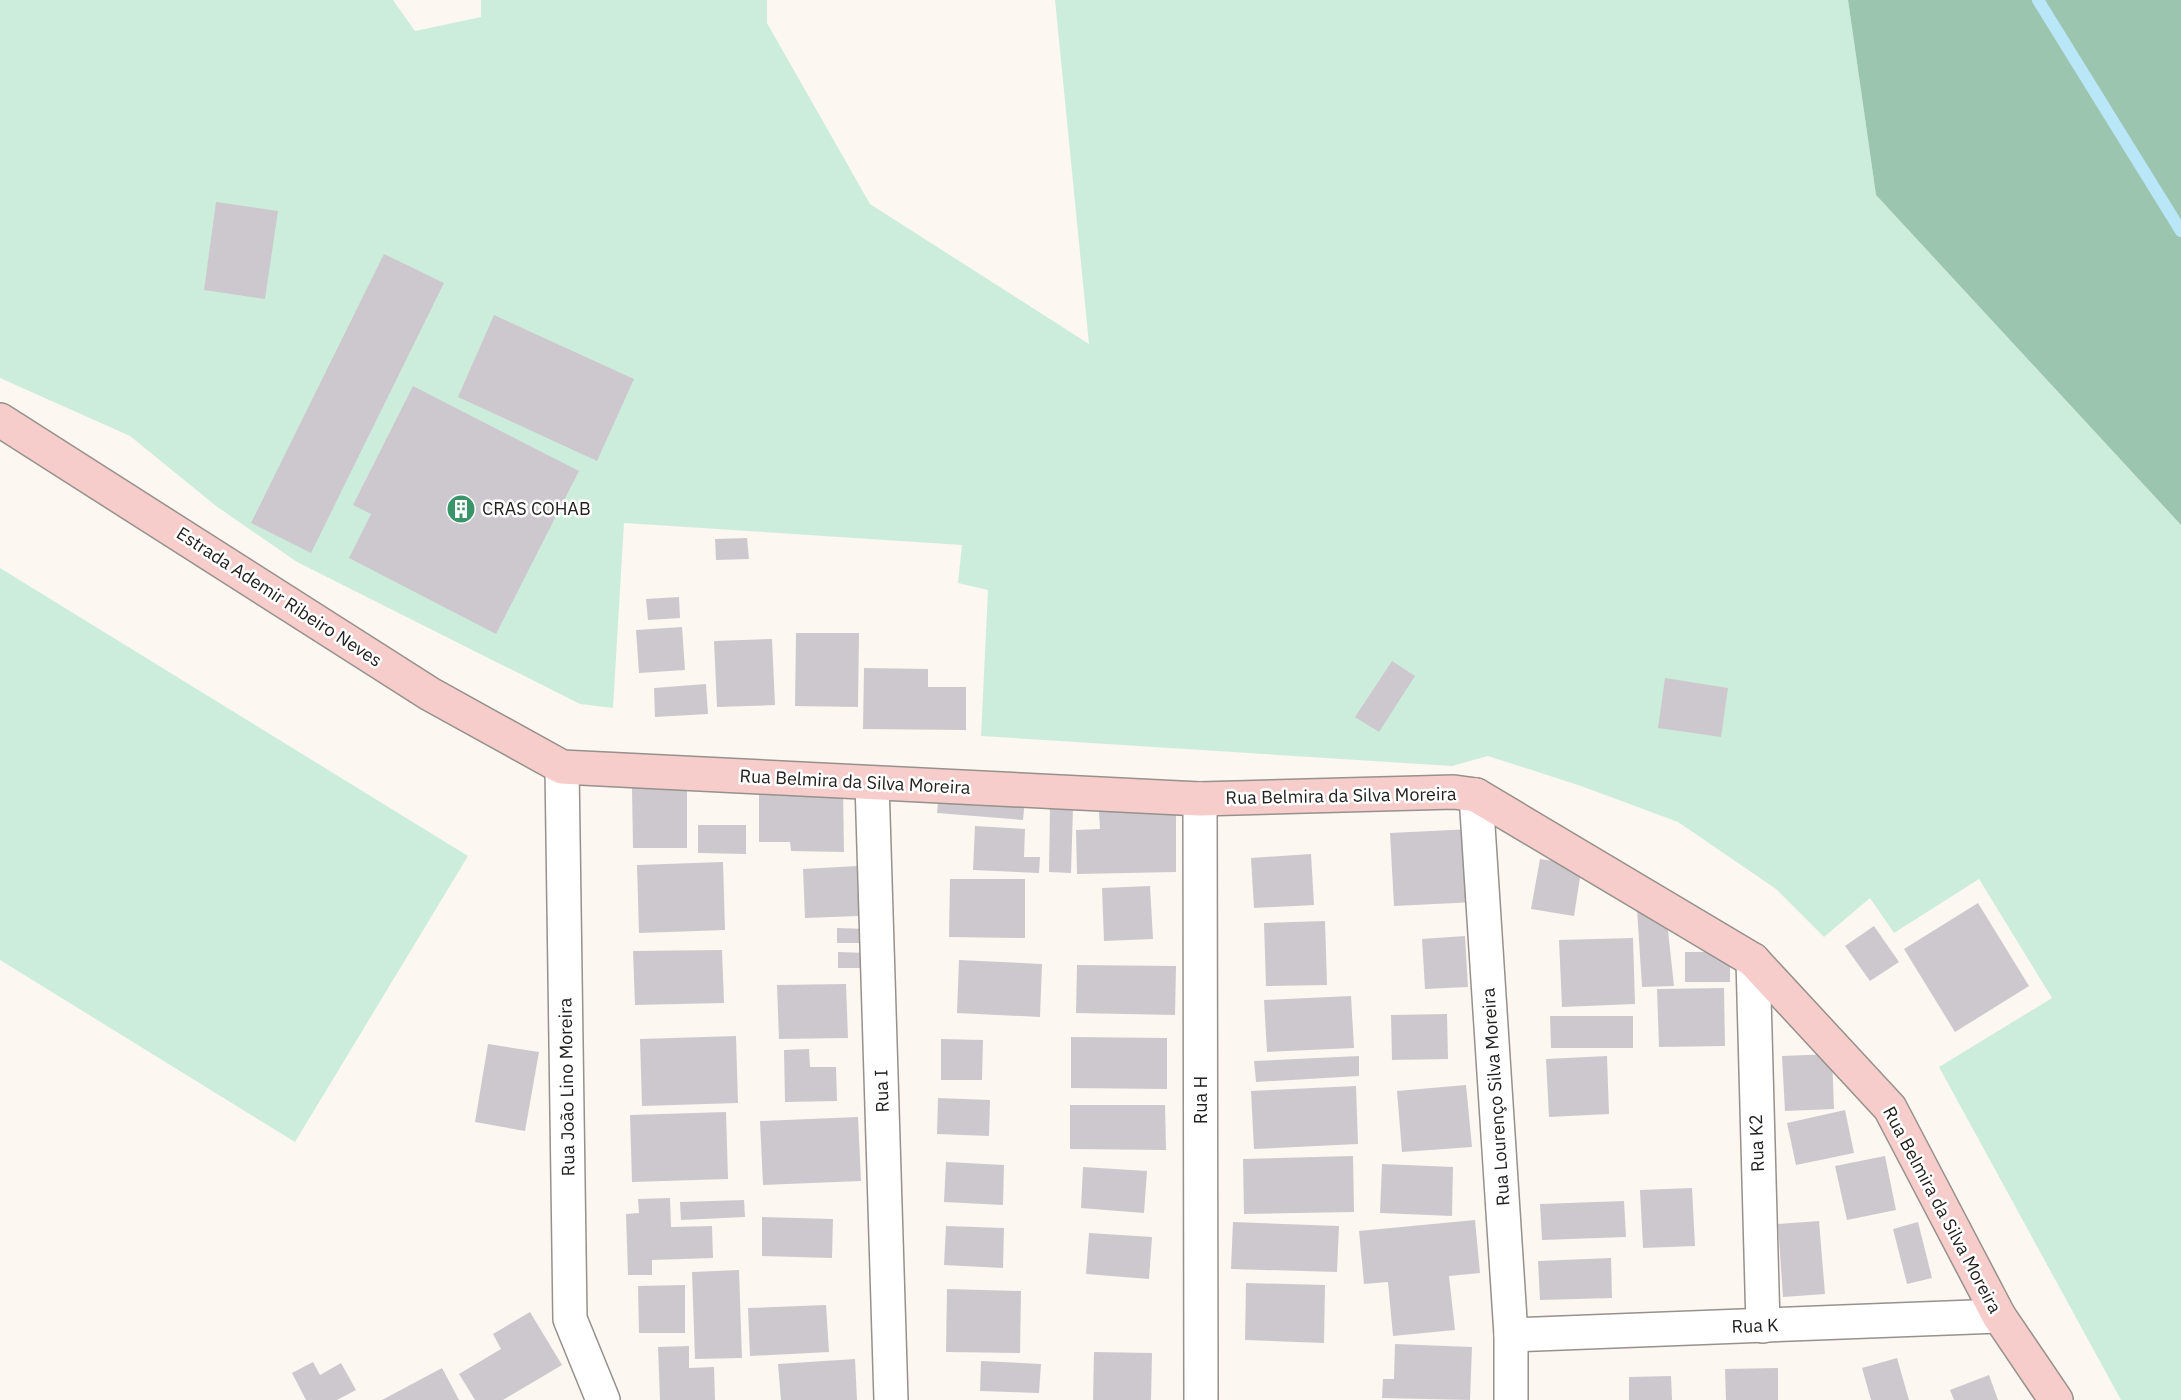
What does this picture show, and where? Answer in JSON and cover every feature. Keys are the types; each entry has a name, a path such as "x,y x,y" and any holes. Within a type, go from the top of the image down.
{"main road":[{"name":"Estrada Ademir Ribeiro Neves","path":"0,420 430,694 562,767"},
{"name":"Rua Belmira da Silva Moreira","path":"562,767 1200,799 1454,792 1476,795 1753,960 1890,1108 1999,1316 2056,1400"}],"street":[{"name":"Rua João Lino Moreira","path":"562,767 570,1319 603,1400"},
{"name":"Rua I","path":"872,783 891,1400"},
{"name":"Rua Lourenço Silva Moreira","path":"1476,795 1511,1335 1511,1400"},
{"name":"Rua H","path":"1200,799 1201,1400"},
{"name":"Rua K2","path":"1753,960 1763,1326"},
{"name":"Rua K","path":"1511,1335 1999,1316"}],"green space":[{"path":"0,0 393,0 415,31 481,17 481,0 767,0 767,23 870,204 1089,344 1055,0 1848,0 1876,195 2181,525 2181,1400 2121,1400 1939,1067 2052,998 1979,879 1894,933 1870,898 1824,937 1776,889 1678,822 1581,786 1488,756 1452,766 981,736 988,590 958,583 962,545 624,523 613,708 580,704 297,562 216,506 130,436 0,378"},
{"path":"1848,0 2181,0 2181,525 1876,195"},
{"path":"0,568 468,856 295,1142 0,960"}],"building":[{"path":"216,202 278,211 265,299 204,290"},
{"path":"384,254 444,283 311,553 251,523"},
{"path":"494,315 634,379 597,461 458,397"},
{"name":"CRAS COHAB","path":"413,386 579,471 496,634 349,558 371,514 353,505"},
{"path":"747,538 749,559 716,560 715,539"},
{"path":"679,597 680,618 648,620 646,599"},
{"path":"682,627 685,670 639,673 636,630"},
{"path":"796,633 859,633 858,707 795,706"},
{"path":"772,639 775,705 717,707 714,641"},
{"path":"1392,661 1415,676 1379,732 1355,717"},
{"path":"864,668 928,669 928,687 966,687 966,730 863,729"},
{"path":"1665,678 1728,688 1721,737 1658,728"},
{"path":"706,684 708,714 655,717 654,688"},
{"path":"687,787 687,848 633,848 632,788"},
{"path":"843,789 844,852 791,851 790,842 759,842 759,790"},
{"path":"939,792 1025,799 1023,820 937,813"},
{"path":"1050,807 1073,807 1071,873 1049,872"},
{"path":"1176,810 1176,872 1077,874 1076,830 1100,829 1099,812"},
{"path":"698,825 746,825 746,854 698,853"},
{"path":"975,826 1025,829 1024,857 1040,857 1039,873 973,870"},
{"path":"1472,829 1476,902 1394,906 1390,833"},
{"path":"1311,854 1314,905 1254,908 1251,858"},
{"path":"1540,859 1582,865 1574,916 1531,909"},
{"path":"723,862 725,930 639,933 637,865"},
{"path":"857,866 859,916 805,918 803,869"},
{"path":"950,879 1025,879 1025,938 949,937"},
{"path":"1150,886 1153,939 1104,941 1102,888"},
{"path":"1978,903 2029,986 1955,1032 1904,949"},
{"path":"1637,909 1666,912 1674,986 1642,987"},
{"path":"1325,921 1327,985 1266,986 1264,923"},
{"path":"1874,926 1899,962 1870,981 1845,946"},
{"path":"837,928 867,929 866,943 837,943"},
{"path":"1465,936 1468,987 1425,989 1422,939"},
{"path":"1633,938 1635,1004 1562,1007 1559,940"},
{"path":"722,950 724,1003 635,1005 633,951"},
{"path":"838,952 867,953 867,968 838,968"},
{"path":"1685,952 1730,952 1730,982 1685,982"},
{"path":"959,960 1042,964 1040,1017 957,1013"},
{"path":"1077,965 1176,966 1175,1015 1076,1013"},
{"path":"846,984 848,1038 779,1039 777,985"},
{"path":"1724,988 1725,1046 1659,1047 1657,989"},
{"path":"1351,996 1354,1048 1267,1052 1264,1000"},
{"path":"1447,1014 1448,1059 1392,1060 1391,1015"},
{"path":"1550,1016 1633,1016 1633,1048 1551,1048"},
{"path":"736,1036 738,1103 642,1106 640,1039"},
{"path":"1071,1037 1167,1038 1167,1089 1071,1088"},
{"path":"941,1039 983,1040 982,1080 941,1080"},
{"path":"488,1044 539,1052 525,1131 475,1122"},
{"path":"809,1049 810,1067 836,1067 837,1101 785,1102 784,1050"},
{"path":"1832,1054 1834,1109 1785,1111 1782,1056"},
{"path":"1359,1056 1359,1076 1256,1082 1254,1061"},
{"path":"1607,1056 1609,1114 1549,1117 1546,1059"},
{"path":"1466,1085 1472,1147 1402,1152 1397,1091"},
{"path":"1356,1086 1358,1144 1254,1149 1251,1091"},
{"path":"938,1098 990,1100 989,1136 937,1134"},
{"path":"1070,1105 1165,1105 1166,1150 1070,1149"},
{"path":"1845,1110 1854,1153 1796,1165 1787,1123"},
{"path":"726,1112 728,1179 632,1182 630,1115"},
{"path":"858,1117 861,1181 763,1185 760,1121"},
{"path":"1353,1156 1354,1212 1244,1214 1243,1159"},
{"path":"1885,1156 1896,1210 1847,1220 1835,1166"},
{"path":"946,1162 1004,1165 1003,1205 944,1202"},
{"path":"1382,1164 1453,1167 1452,1216 1380,1213"},
{"path":"1083,1167 1147,1171 1144,1213 1081,1208"},
{"path":"1692,1188 1695,1246 1643,1248 1640,1190"},
{"path":"670,1198 671,1227 712,1226 713,1258 652,1260 652,1275 628,1275 626,1214 639,1213 638,1199"},
{"path":"744,1200 745,1217 681,1220 680,1202"},
{"path":"1624,1201 1626,1237 1542,1240 1540,1204"},
{"path":"762,1217 833,1219 832,1258 762,1256"},
{"path":"1475,1220 1480,1273 1449,1276 1455,1330 1393,1336 1388,1282 1364,1284 1359,1231"},
{"path":"1819,1221 1825,1294 1783,1297 1778,1224"},
{"path":"1233,1222 1339,1226 1337,1272 1231,1269"},
{"path":"1918,1222 1932,1278 1907,1284 1893,1229"},
{"path":"946,1226 1004,1228 1003,1268 944,1265"},
{"path":"1089,1233 1152,1237 1149,1279 1086,1274"},
{"path":"1611,1258 1612,1298 1540,1300 1538,1261"},
{"path":"739,1270 742,1358 695,1359 692,1272"},
{"path":"1246,1283 1325,1285 1324,1343 1245,1340"},
{"path":"685,1285 685,1333 639,1333 638,1286"},
{"path":"947,1289 1021,1291 1020,1353 946,1352"},
{"path":"826,1305 829,1352 750,1356 748,1308"},
{"path":"530,1312 562,1365 503,1400 475,1400 459,1374 501,1349 493,1334"},
{"path":"1395,1344 1472,1347 1470,1400 1382,1398 1383,1379 1394,1379"},
{"path":"689,1346 689,1368 714,1367 715,1400 660,1400 658,1347"},
{"path":"1094,1352 1152,1353 1151,1400 1093,1400"},
{"path":"1897,1358 1909,1400 1871,1400 1862,1368"},
{"path":"855,1359 857,1400 781,1400 778,1364"},
{"path":"981,1361 1041,1364 1039,1393 980,1391"},
{"path":"313,1362 320,1375 341,1363 356,1390 337,1400 306,1400 292,1373"},
{"path":"442,1368 459,1400 382,1400"},
{"path":"1778,1368 1778,1400 1726,1400 1725,1369"},
{"path":"1989,1375 1998,1400 1954,1400 1950,1390"},
{"path":"1671,1376 1672,1400 1629,1400 1629,1377"}],"waterway":[{"path":"2038,0 2181,231"}],"place":[{"name":"CRAS COHAB","path":"461,509"}]}
